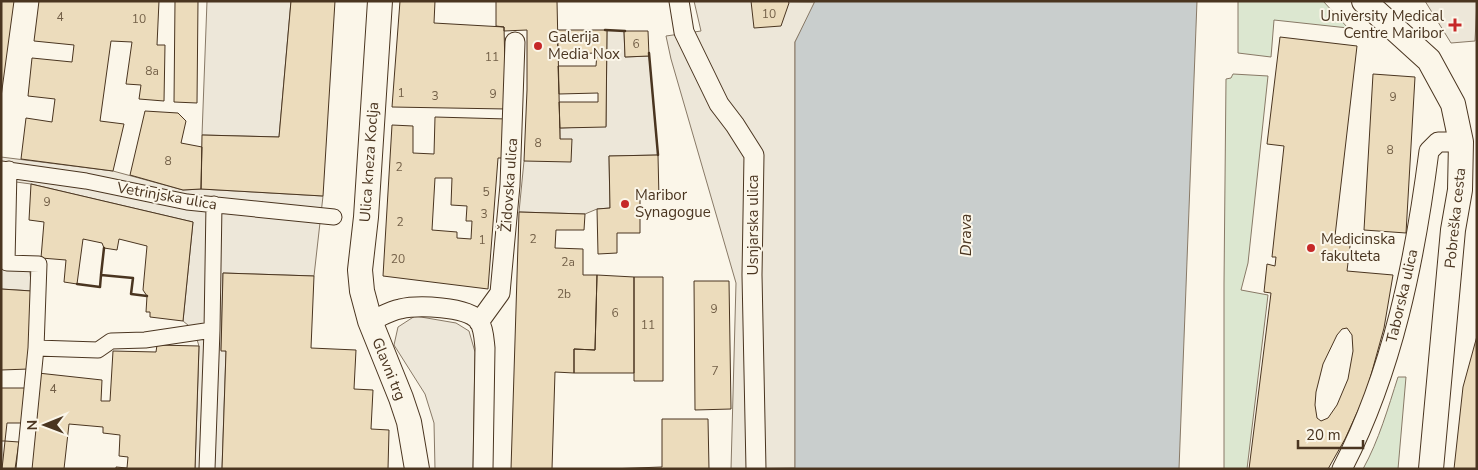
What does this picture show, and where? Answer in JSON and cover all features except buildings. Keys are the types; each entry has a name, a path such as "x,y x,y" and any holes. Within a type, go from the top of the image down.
{"street":[{"name":"Ulica kneza Koclja","path":"370,321 362,291 360,270 366,217 380,1"},
{"name":"Usnjarska ulica","path":"679,1 684,32 719,104 754,155 752,275 756,469"},
{"name":"Pobreška cesta","path":"1364,1 1429,60 1453,104 1461,142 1460,190 1453,230 1431,469"},
{"name":"Židovska ulica","path":"479,322 500,293 510,185 515,42"},
{"name":"Taborska ulica","path":"1342,469 1364,422 1385,368 1414,248 1429,151 1438,142 1461,142"},
{"path":"5,169 7,263 39,264 36,348 24,469"},
{"name":"Vetrinjska ulica","path":"5,169 86,181 164,198 334,217"},
{"path":"207,469 214,204"},
{"name":"Glavni trg","path":"417,469 409,422 370,321 398,309 420,306 449,309 472,315 479,322"},
{"path":"479,322 483,329 485,348 482,469"},
{"path":"36,348 98,350 111,341 145,340 212,330"}],"green space":[{"path":"1238,1 1323,1 1348,28 1274,20 1271,57 1238,53"},
{"path":"1233,74 1268,76 1248,263 1241,290 1268,295 1247,469 1224,469 1226,79 1231,78"},
{"path":"1398,377 1406,377 1398,469 1363,469 1387,412"}],"shaded area":[{"path":"207,1 291,1 279,137 202,135"},
{"path":"694,1 816,2 795,42 795,468 731,469 736,283 666,36 701,31"},
{"name":"University Medical Centre Maribor","path":"1425,1 1477,1 1475,41 1451,43"},
{"path":"607,30 624,31 625,57 649,56 658,155 609,156 610,208 597,209 585,214 519,212 524,161 560,139 560,128 606,126"},
{"path":"1,157 113,171 183,190 201,189 323,196 314,276 223,273 221,350 226,351 222,469 195,469 199,346 194,330 183,321 193,222 31,184 1,180"},
{"path":"1,256 29,264 32,291 1,289"},
{"path":"415,316 456,323 469,331 475,352 473,469 435,469 434,423 425,394 394,345 398,327"}],"water":[{"name":"Drava","path":"815,1 1197,1 1179,469 795,469 795,42"}],"wall":[{"path":"605,30 625,31"},
{"path":"649,53 658,155"},
{"path":"101,275 104,248"},
{"path":"77,284 100,287 101,275 133,278 131,294 147,296"}],"place":[{"name":"University Medical Centre Maribor","path":"1455,25"},
{"name":"Galerija Media Nox","path":"538,46"},
{"name":"Maribor Synagogue","path":"625,204"},
{"name":"Medicinska fakulteta","path":"1311,248"}]}
